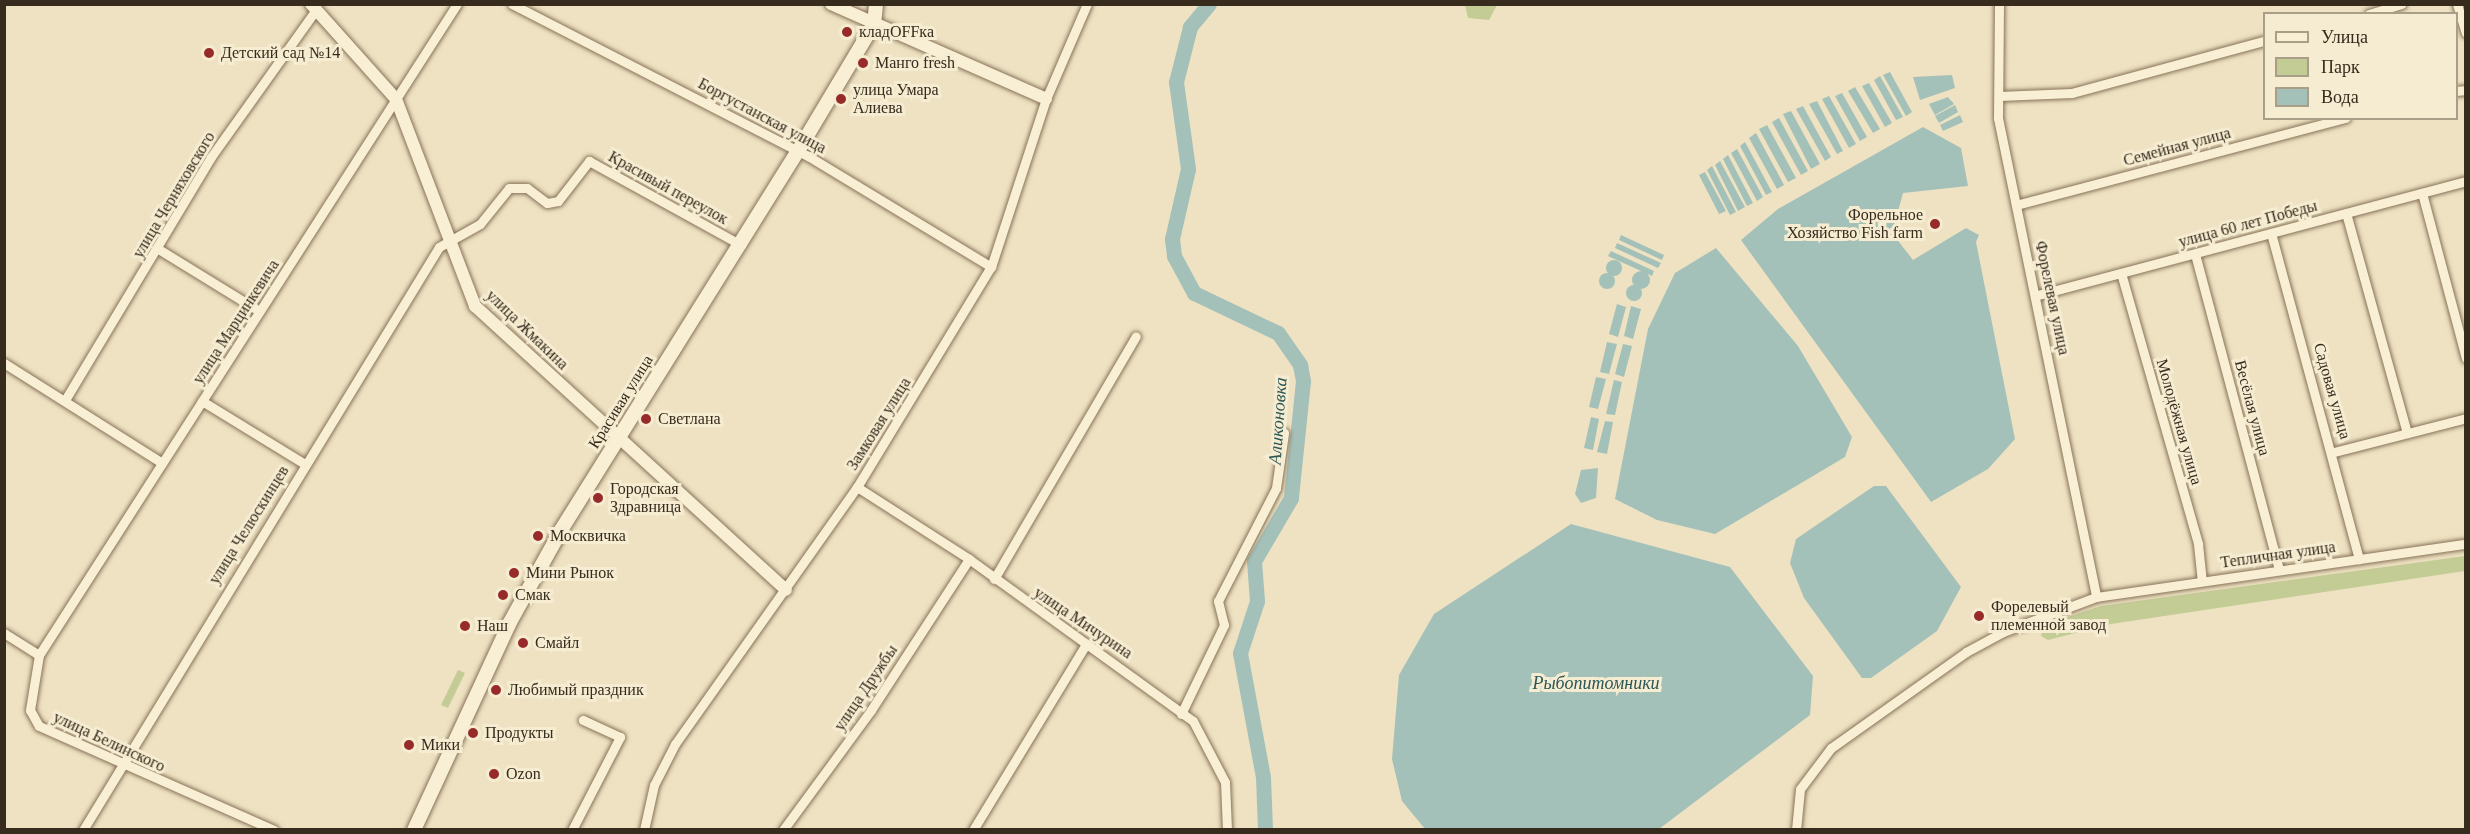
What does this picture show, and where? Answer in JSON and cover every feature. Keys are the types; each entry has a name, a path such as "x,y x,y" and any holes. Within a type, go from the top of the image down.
{"main road":[{"name":"Красивая улица","path":"414,830 508,624 618,437 741,245 874,24 876,4"}],"street":[{"name":"улица Марцинкевича","path":"39,656 457,4"},
{"name":"Боргустанская улица","path":"512,4 798,151 991,267"},
{"path":"831,4 1046,99"},
{"name":"Замковая улица","path":"644,830 654,785 675,744 857,487 991,267 1046,99 1087,4"},
{"name":"Форелевая улица","path":"1999,4 1999,96 2016,205 2038,296 2096,597"},
{"path":"2375,12 2402,4"},
{"path":"2457,4 2466,33"},
{"name":"улица Жмакина","path":"313,8 396,99 447,241 476,306 786,590"},
{"name":"улица Черняховского","path":"65,400 160,249 211,157 313,8"},
{"path":"1999,96 2072,93 2263,42"},
{"name":"Семейная улица","path":"2016,205 2338,120"},
{"name":"Красивый переулок","path":"447,241 480,224 509,188 527,188 547,203 558,201 589,162 741,245"},
{"name":"улица 60 лет Победы","path":"2038,296 2466,181"},
{"path":"2422,193 2466,358"},
{"path":"2346,213 2408,433"},
{"name":"Садовая улица","path":"2271,233 2334,452 2359,559"},
{"name":"улица Челюскинцев","path":"83,830 432,256 447,241"},
{"path":"160,249 259,311"},
{"name":"Весёлая улица","path":"2195,254 2279,570"},
{"name":"Молодёжная улица","path":"2121,273 2198,544 2202,581"},
{"path":"994,579 1136,336"},
{"path":"4,363 162,464"},
{"path":"202,401 305,464"},
{"path":"2334,452 2466,418"},
{"path":"1181,714 1224,625 1218,601 1276,488 1284,433"},
{"name":"улица Мичурина","path":"857,487 969,559 1181,714 1206,739 1225,782 1227,830"},
{"name":"Тепличная улица","path":"1796,830 1800,789 1832,748 1966,652 2096,597 2466,544"},
{"name":"улица Дружбы","path":"783,830 871,710 969,559"},
{"path":"4,633 39,656"},
{"path":"974,830 1086,644"},
{"name":"улица Белинского","path":"39,656 33,718 50,733 120,766 274,830"},
{"path":"572,830 620,737 583,720"}],"green space":[{"path":"1465,4 1497,5 1489,20 1468,18"},
{"path":"2465,556 2465,571 2111,624 2048,640 2041,636 2044,625 2101,606"},
{"path":"458,670 465,673 448,708 441,705"}],"water":[{"path":"1890,72 1912,112 1906,116 1883,75"},
{"path":"1952,75 1955,88 1920,100 1913,77"},
{"path":"1880,76 1903,117 1896,120 1874,80"},
{"path":"1869,83 1892,123 1885,127 1862,86"},
{"path":"1855,87 1880,129 1873,133 1848,91"},
{"path":"1842,93 1867,137 1860,141 1835,96"},
{"path":"1829,96 1856,144 1849,148 1822,99"},
{"path":"1948,97 1954,104 1935,115 1929,104"},
{"path":"1817,101 1843,151 1837,154 1809,104"},
{"path":"1955,105 1958,112 1939,123 1935,116"},
{"path":"1803,106 1831,157 1825,161 1796,109"},
{"path":"1791,111 1820,164 1811,169 1783,114"},
{"path":"1960,115 1963,122 1943,131 1940,125"},
{"path":"1779,118 1808,171 1801,175 1772,122"},
{"path":"1767,125 1796,178 1788,182 1759,129"},
{"path":"1923,127 1961,148 1968,186 1903,193 1892,233 1913,260 1966,228 1979,235 1976,242 2015,439 1988,469 1931,502 1741,240 1778,209"},
{"path":"1756,133 1784,185 1777,189 1749,138"},
{"path":"1745,142 1772,192 1766,195 1740,146"},
{"path":"1737,149 1763,197 1757,201 1731,153"},
{"path":"1728,155 1753,203 1747,206 1723,159"},
{"path":"1720,161 1745,207 1738,211 1715,165"},
{"path":"1712,166 1736,212 1730,215 1707,170"},
{"path":"1705,172 1726,211 1719,214 1699,175"},
{"path":"1621,235 1664,255 1662,260 1619,240"},
{"path":"1617,243 1661,263 1658,268 1615,248"},
{"path":"1716,248 1798,346 1852,437 1845,457 1715,534 1657,520 1615,499 1648,329 1675,273"},
{"path":"1611,251 1654,271 1652,276 1608,256"},
{"path":"1611,260 1617,260 1622,268 1620,274 1611,276 1606,271 1606,265"},
{"path":"1641,271 1647,274 1650,280 1647,286 1641,289 1635,286 1632,280 1635,274"},
{"path":"1604,273 1610,273 1615,281 1613,287 1604,289 1599,284 1599,278"},
{"path":"1631,285 1637,285 1642,293 1640,299 1631,301 1626,296 1626,290"},
{"path":"1617,304 1626,307 1618,337 1609,334"},
{"path":"1631,306 1641,309 1633,339 1624,336"},
{"path":"1607,342 1617,344 1609,374 1600,372"},
{"path":"1623,344 1632,346 1624,377 1615,374"},
{"path":"1596,377 1606,379 1598,409 1589,407"},
{"path":"1614,380 1622,382 1615,415 1606,414"},
{"path":"1591,417 1599,419 1593,450 1584,448"},
{"path":"1605,421 1613,422 1607,454 1597,452"},
{"path":"1598,468 1596,498 1581,503 1575,494 1581,470"},
{"path":"1874,486 1886,486 1961,587 1937,631 1871,678 1862,678 1804,598 1790,563 1796,539"},
{"name":"Рыбопитомники","path":"1571,524 1730,567 1813,676 1810,715 1659,829 1425,829 1402,801 1392,759 1399,675 1434,614"}],"waterway":[{"name":"Аликоновка","path":"1209,4 1190,27 1176,82 1188,169 1172,239 1174,256 1194,293 1278,333 1300,365 1303,381 1291,498 1254,561 1257,601 1240,653 1263,777 1265,830"}],"place":[{"name":"кладOFFка","path":"847,32"},
{"name":"Детский сад №14","path":"209,53"},
{"name":"Манго fresh","path":"863,63"},
{"name":"улица Умара Алиева","path":"841,99"},
{"name":"Форельное Хозяйство Fish farm","path":"1935,224"},
{"name":"Светлана","path":"646,419"},
{"name":"Городская Здравница","path":"598,498"},
{"name":"Москвичка","path":"538,536"},
{"name":"Мини Рынок","path":"514,573"},
{"name":"Смак","path":"503,595"},
{"name":"Форелевый племенной завод","path":"1979,616"},
{"name":"Наш","path":"465,626"},
{"name":"Смайл","path":"523,643"},
{"name":"Любимый праздник","path":"496,690"},
{"name":"Продукты","path":"473,733"},
{"name":"Мики","path":"409,745"},
{"name":"Ozon","path":"494,774"}]}
